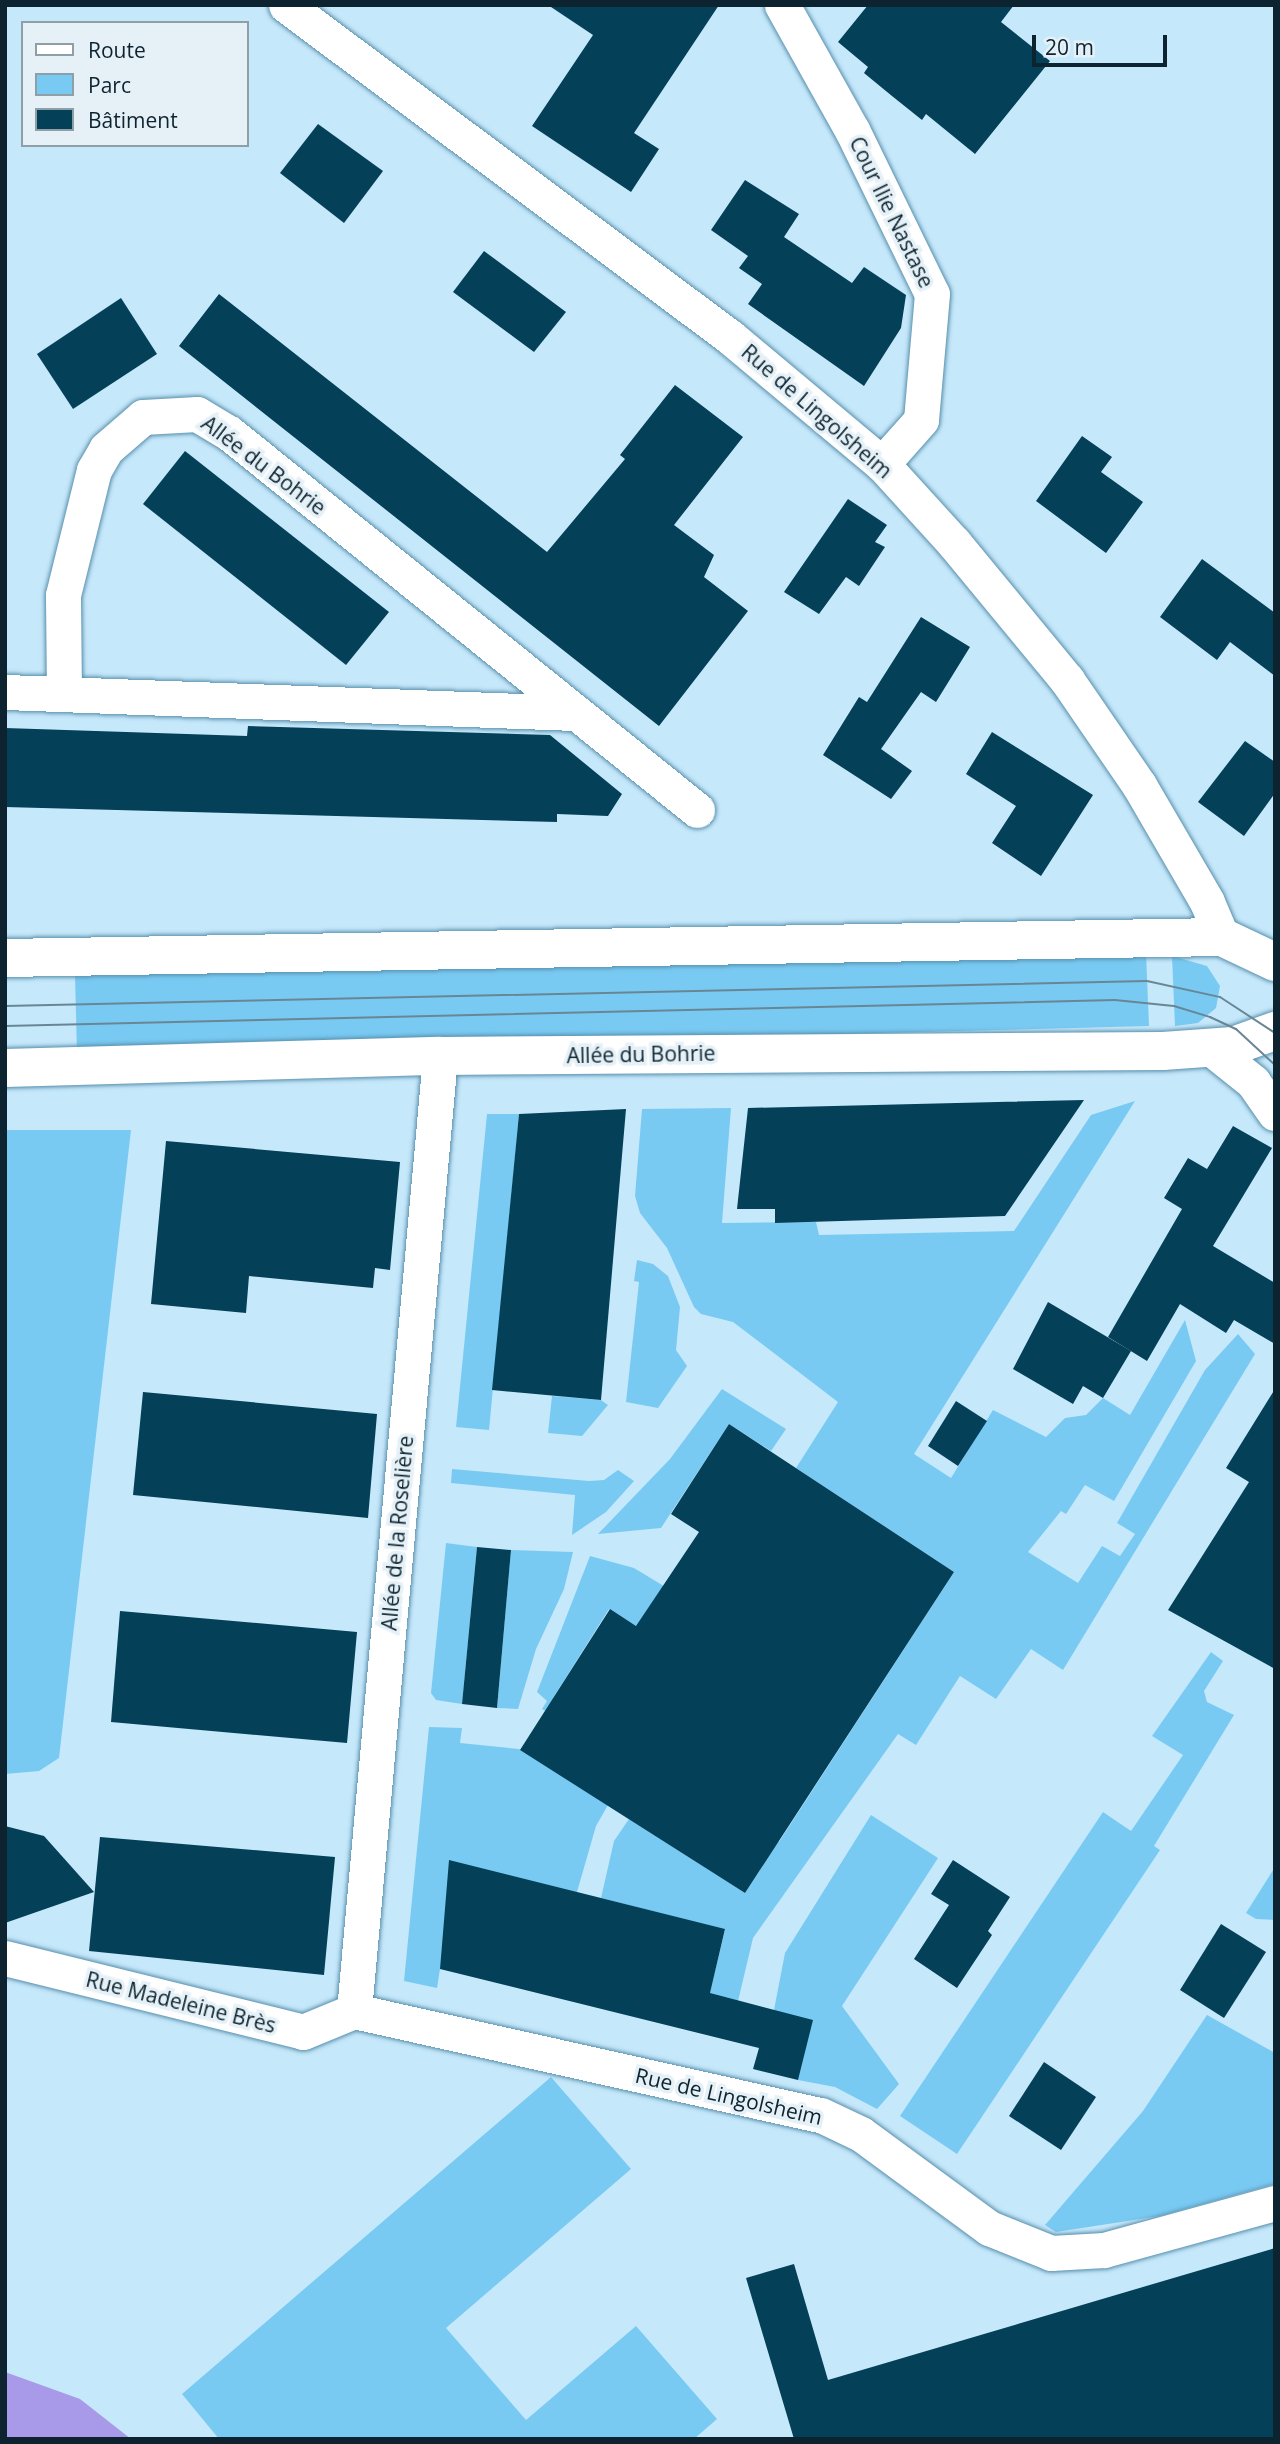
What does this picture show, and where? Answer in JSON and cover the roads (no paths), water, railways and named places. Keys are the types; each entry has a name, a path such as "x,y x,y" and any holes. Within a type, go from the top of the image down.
{"main road":[{"path":"5,958 1222,937 1275,962"},
{"name":"Allée du Bohrie","path":"5,1068 440,1056 1212,1049 1252,1041 1275,1031"}],"street":[{"name":"Rue de Lingolsheim","path":"286,5 730,337 882,464 954,543 1067,680 1139,785 1207,902 1222,937"},
{"name":"Cour Ilie Nastase","path":"782,5 852,130 932,294 921,420 882,464"},
{"name":"Allée du Bohrie","path":"64,694 62,595 94,470 122,431 143,417 181,412 197,414 229,433 697,810"},
{"path":"5,692 576,713"},
{"path":"1212,1049 1253,1082 1275,1113"},
{"name":"Allée de la Roselière","path":"354,2011 440,1056"},
{"name":"Rue Madeleine Brès","path":"5,1958 303,2032 354,2011"},
{"name":"Rue de Lingolsheim","path":"354,2011 821,2115 861,2133 989,2228 1051,2253 1104,2250 1275,2203"}],"tram line":[{"path":"5,1006 1147,981 1220,997 1275,1033"},
{"path":"5,1026 1115,1000 1174,1006 1210,1017 1236,1029 1275,1065"}]}
